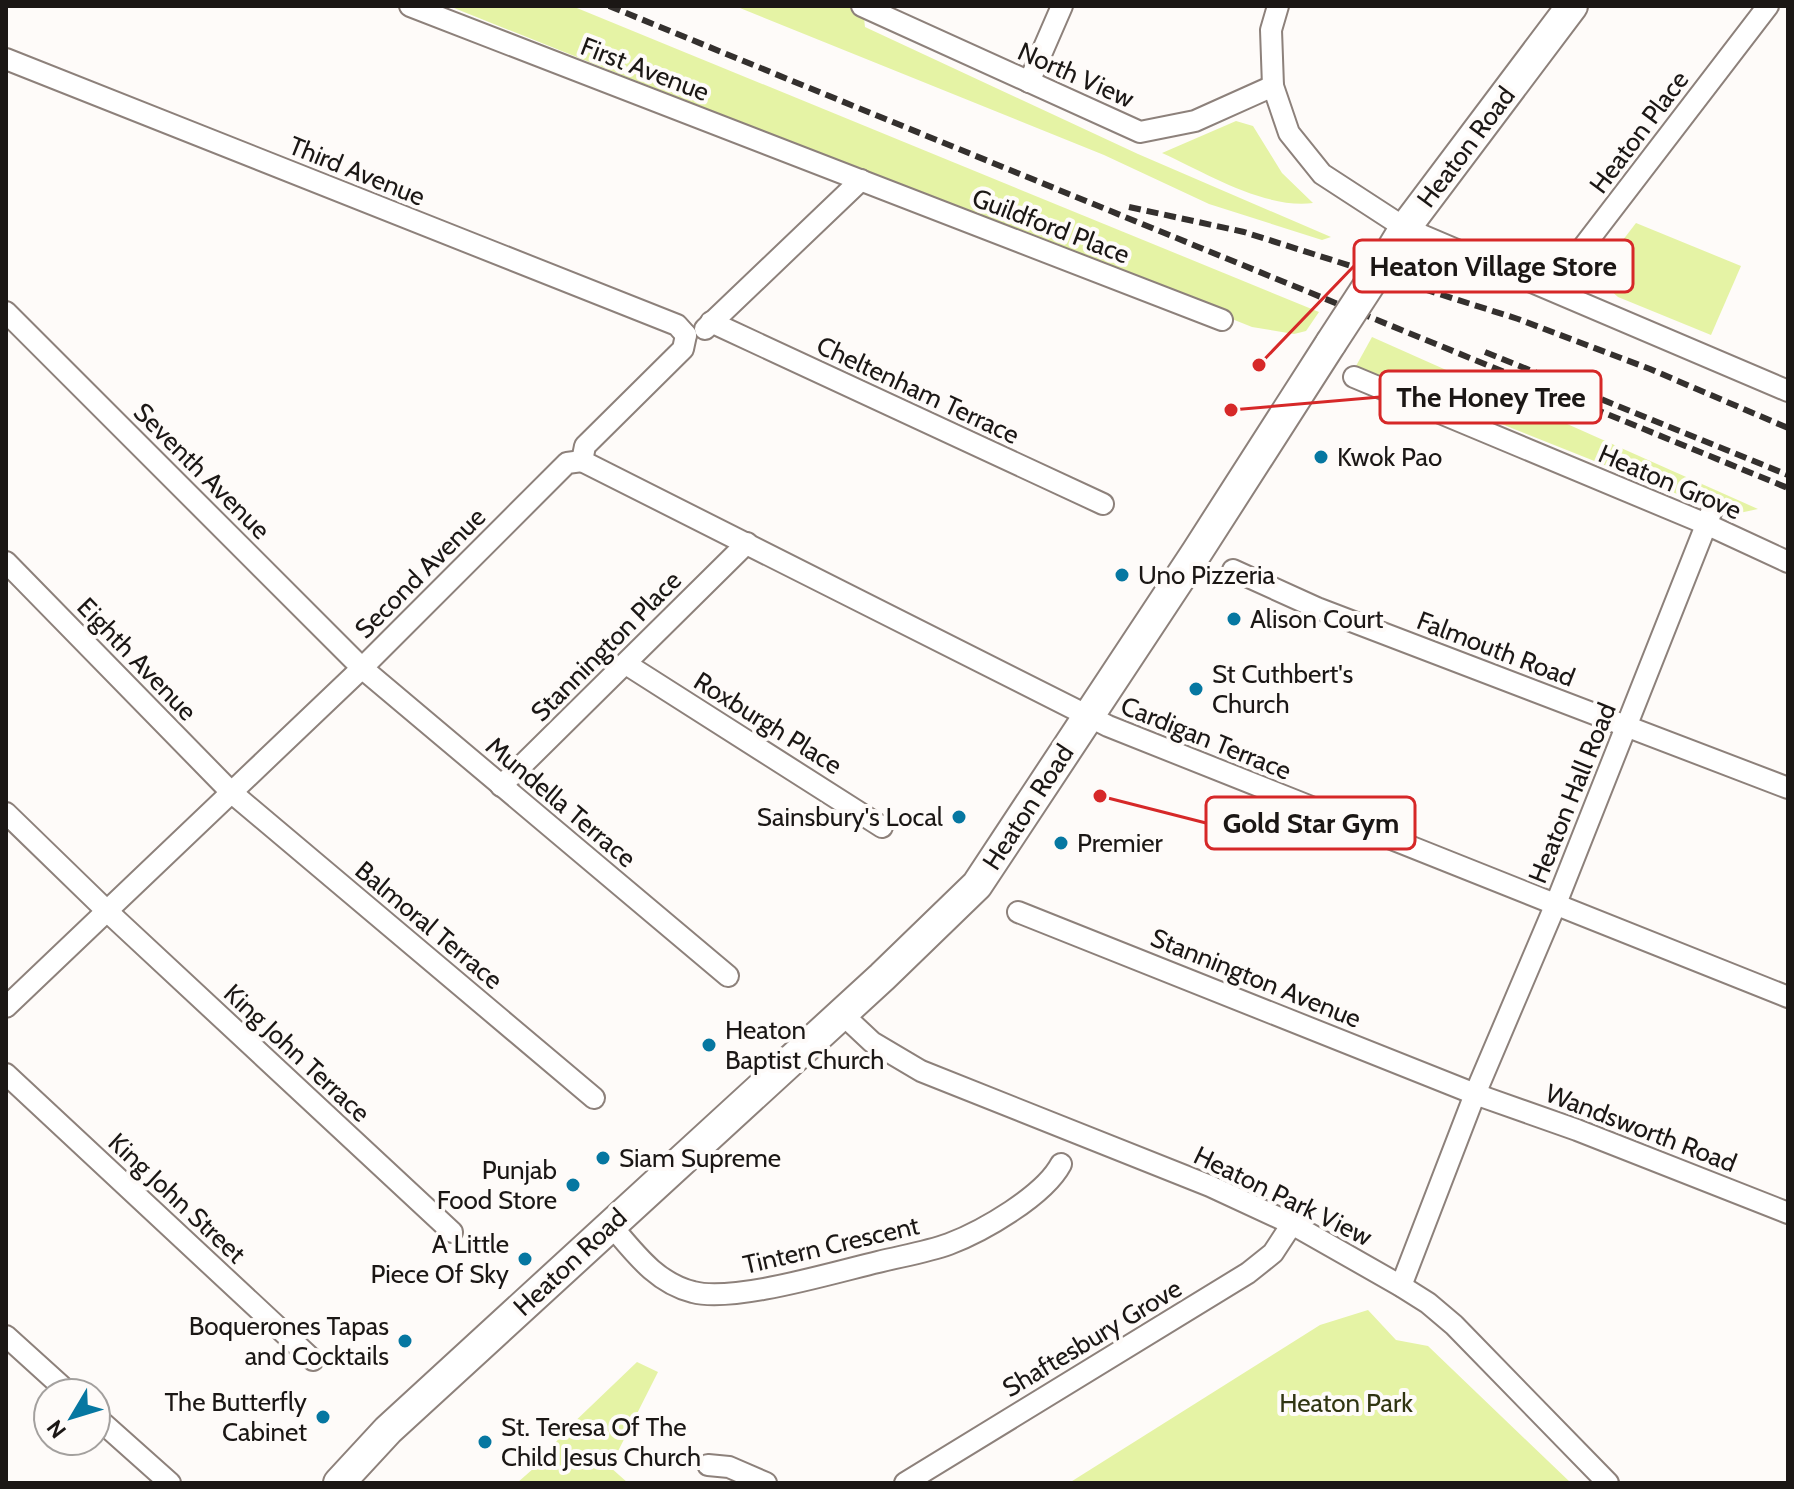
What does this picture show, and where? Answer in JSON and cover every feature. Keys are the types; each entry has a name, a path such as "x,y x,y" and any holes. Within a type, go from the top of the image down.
{"street":[{"name":"First Avenue","path":"410,6 861,180"},
{"name":"North View","path":"862,6 1140,132 1195,121 1273,86"},
{"path":"1029,82 1062,6"},
{"path":"1278,6 1271,30 1273,86 1289,133 1322,174 1398,240 1551,289 1788,391"},
{"name":"Heaton Road","path":"339,1483 388,1430 944,919 977,885 1206,539 1398,240 1572,6"},
{"name":"Heaton Place","path":"1551,289 1768,6"},
{"name":"Third Avenue","path":"6,59 665,320 677,325 686,335"},
{"name":"Guildford Place","path":"861,180 1222,320"},
{"name":"Second Avenue","path":"6,1007 362,668 567,463 582,461 585,446 683,349 686,335 704,329 861,180"},
{"name":"Seventh Avenue","path":"6,312 362,668"},
{"name":"Cheltenham Terrace","path":"711,322 1103,504"},
{"name":"Heaton Grove","path":"1354,377 1709,517 1788,562"},
{"name":"Cardigan Terrace","path":"582,461 1087,716 1145,742 1788,997"},
{"name":"Heaton Hall Road","path":"1401,1286 1475,1094 1555,906 1709,517"},
{"name":"Stannington Place","path":"501,786 747,543"},
{"name":"Eighth Avenue","path":"6,562 231,792"},
{"name":"Falmouth Road","path":"1233,570 1317,608 1788,788"},
{"name":"Roxburgh Place","path":"626,664 882,827"},
{"name":"Mundella Terrace","path":"362,668 728,976"},
{"name":"Balmoral Terrace","path":"231,792 594,1098"},
{"name":"King John Terrace","path":"6,813 452,1232"},
{"name":"Stannington Avenue","path":"1018,912 1475,1094"},
{"name":"Heaton Park View","path":"841,1013 872,1042 921,1071 1210,1186 1292,1224 1401,1286 1454,1325 1608,1483"},
{"name":"King John Street","path":"6,1074 313,1360"},
{"name":"Wandsworth Road","path":"1475,1094 1577,1130 1788,1213"},
{"name":"Tintern Crescent","path":"610,1224 660,1278 696,1293 723,1295 842,1271 949,1244 1031,1198 1051,1181 1061,1164"},
{"name":"Shaftesbury Grove","path":"905,1483 1248,1273 1273,1253 1292,1224"},
{"path":"6,1336 51,1377"},
{"path":"112,1431 170,1483"},
{"path":"708,1465 729,1467 766,1483"}],"green space":[{"path":"449,6 572,6 1319,312 1306,331 1294,334 1252,327"},
{"path":"735,6 850,6 864,18 865,27 1138,154 1331,237 1322,240 1209,204 1104,155"},
{"path":"1236,121 1253,126 1282,173 1313,203 1275,201 1255,195 1162,153"},
{"path":"1636,223 1741,266 1711,335 1618,297 1608,288 1603,266"},
{"path":"1372,337 1758,509 1730,515 1356,366"},
{"name":"Heaton Park","path":"1368,1310 1396,1340 1428,1346 1571,1483 1069,1483 1320,1325"},
{"path":"637,1362 658,1372 610,1467 628,1483 517,1483 567,1429"}],"railway":[{"path":"609,6 1788,488"},
{"path":"1129,207 1244,232 1518,319 1650,369 1788,428"},
{"path":"1485,352 1788,475"}],"place":[{"name":"Heaton Village Store","path":"1259,365"},
{"name":"The Honey Tree","path":"1231,410"},
{"name":"Kwok Pao","path":"1321,457"},
{"name":"Uno Pizzeria","path":"1122,575"},
{"name":"Alison Court","path":"1234,619"},
{"name":"St Cuthbert's Church","path":"1196,689"},
{"name":"Gold Star Gym","path":"1100,796"},
{"name":"Sainsbury's Local","path":"959,817"},
{"name":"Premier","path":"1061,843"},
{"name":"Heaton Baptist Church","path":"709,1045"},
{"name":"Siam Supreme","path":"603,1158"},
{"name":"Punjab Food Store","path":"573,1185"},
{"name":"A Little Piece Of Sky","path":"525,1259"},
{"name":"Boquerones Tapas and Cocktails","path":"405,1341"},
{"name":"The Butterfly Cabinet","path":"323,1417"},
{"name":"St. Teresa Of The Child Jesus Church","path":"485,1442"}]}
